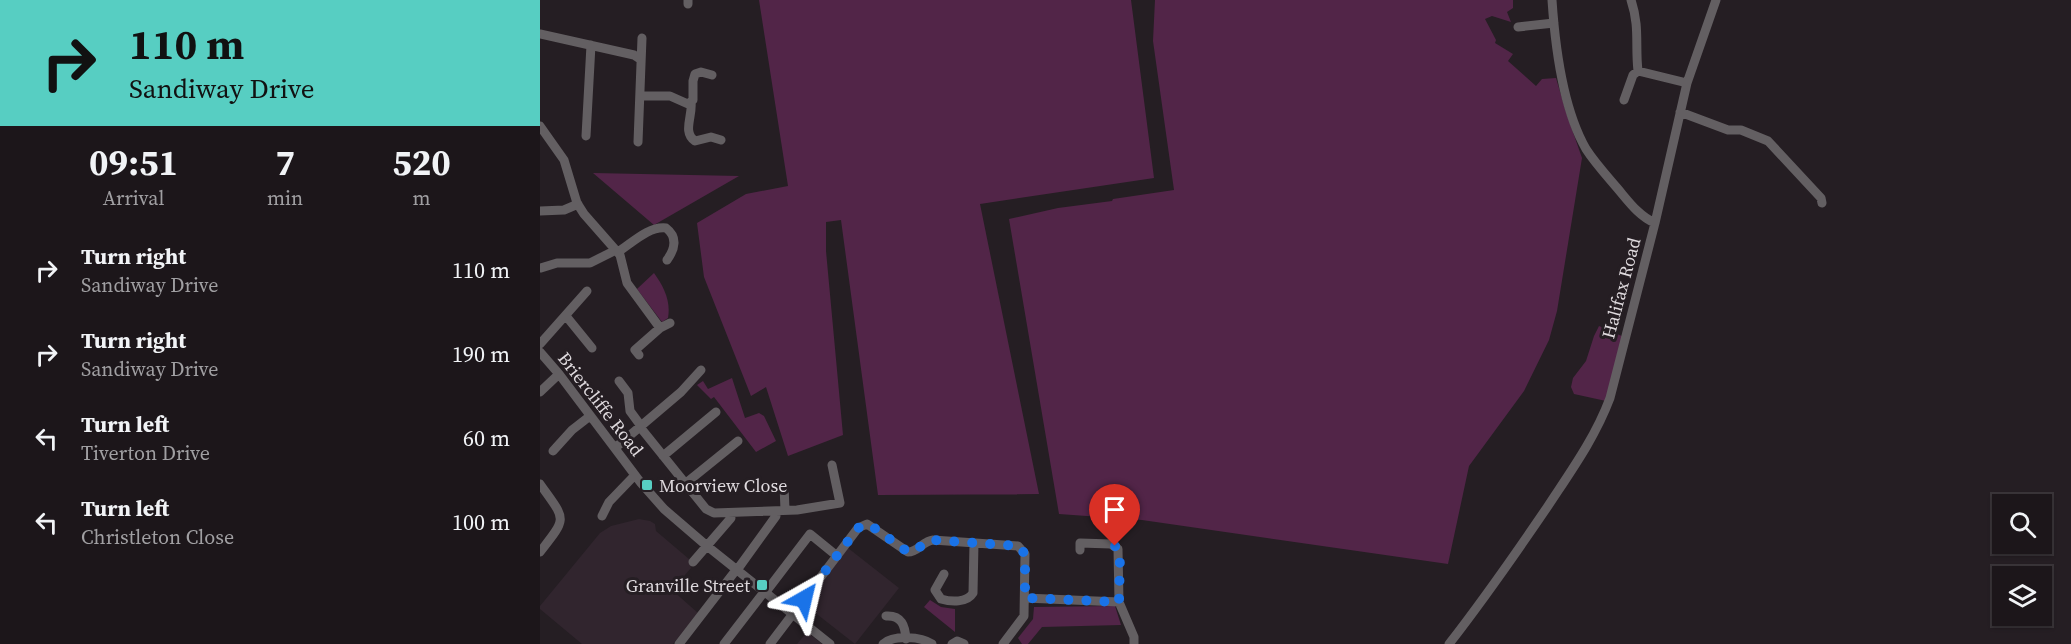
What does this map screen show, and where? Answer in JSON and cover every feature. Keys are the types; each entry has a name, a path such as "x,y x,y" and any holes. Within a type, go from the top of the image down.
{"street":[{"path":"1552,0 1564,88 1586,149 1632,207 1644,218 1655,223"},
{"path":"1631,0 1637,17 1638,71"},
{"name":"Halifax Road","path":"1449,644 1510,563 1601,422 1610,398 1655,223 1687,83 1716,0"},
{"path":"1518,27 1554,23"},
{"path":"540,34 634,55 640,59"},
{"path":"638,142 642,38"},
{"path":"584,131 591,45"},
{"path":"1624,100 1634,75 1638,71 1687,83"},
{"path":"712,75 701,72 695,74 691,102 692,114 688,130 690,138 695,141 711,137 721,140"},
{"path":"640,96 663,95 684,103 691,102"},
{"path":"1680,112 1728,130 1742,130 1768,141 1821,198 1822,203"},
{"path":"540,126 564,160 578,204 617,251 627,283 660,328"},
{"path":"540,211 564,210 578,204"},
{"path":"541,268 548,265 567,267 590,263 617,251 651,230 664,228 670,231 675,246 674,252 667,260"},
{"path":"540,344 587,291"},
{"path":"566,316 592,348"},
{"path":"635,351 660,328 670,323"},
{"name":"Briercliffe Road","path":"540,352 664,509 764,593 830,644"},
{"path":"615,448 681,392 701,370"},
{"path":"540,392 559,374"},
{"path":"623,382 628,393 630,411 706,509 719,514 785,510 840,503 832,465"},
{"path":"663,456 716,412"},
{"path":"553,451 572,430 590,416"},
{"path":"686,483 738,441"},
{"path":"602,516 609,502 635,475"},
{"path":"540,484 559,511 561,518 558,530 540,552"},
{"path":"784,485 785,510"},
{"path":"679,644 777,516"},
{"path":"693,562 731,518"},
{"path":"770,644 858,528 867,525 908,552 914,551 928,540 1018,546 1023,550 1025,554 1024,616 1007,643"},
{"path":"724,644 810,534 837,556"},
{"path":"944,574 935,590 941,599 964,601 970,598 973,593 974,543"},
{"path":"1080,544 1111,544 1118,549 1119,602 1134,637 1134,644"},
{"path":"1025,598 1119,602"},
{"path":"889,614 904,625 906,639"},
{"path":"883,644 892,639 923,640 932,644"},
{"path":"952,644 957,641 964,644"}],"shaded area":[{"path":"759,0 1131,0 1154,178 980,204 1039,494 878,495 841,220 826,222 826,251 843,435 788,456 766,387 751,396 704,277 697,223 746,194 788,186"},
{"path":"1155,0 1513,0 1513,8 1507,12 1511,22 1492,16 1485,19 1496,40 1495,43 1513,54 1508,61 1536,86 1542,79 1556,78 1582,158 1557,311 1549,340 1524,391 1469,466 1448,564 1142,520 1059,514 1009,219 1058,208 1174,190 1153,41"},
{"path":"593,173 739,176 654,225"},
{"path":"654,273 668,300 668,318 662,322 637,289"},
{"path":"1599,326 1624,337 1606,401 1574,394 1571,387 1573,378 1586,361"},
{"path":"732,378 745,418 759,413 764,416 776,441 756,452 714,397 711,399 697,385 703,381 708,389"},
{"path":"639,519 655,524 656,531 689,559 691,568 672,590 698,613 673,644 582,644 540,609 540,606 600,533 611,526"},
{"path":"848,548 899,588 855,644 804,604"},
{"path":"930,600 941,607 955,609 955,632 924,607"},
{"path":"1115,606 1121,625 1042,627 1028,644 1022,644 1018,638 1033,619 1034,607"},
{"path":"807,632 822,644 797,644"}],"place":[{"name":"Moorview Close","path":"647,485"},
{"name":"Granville Street","path":"762,585"}],"route":[{"path":"804,599 858,528 864,525 870,525 908,552 914,551 928,540 1018,546 1025,554 1025,598 1119,602 1120,553 1115,546"}]}
